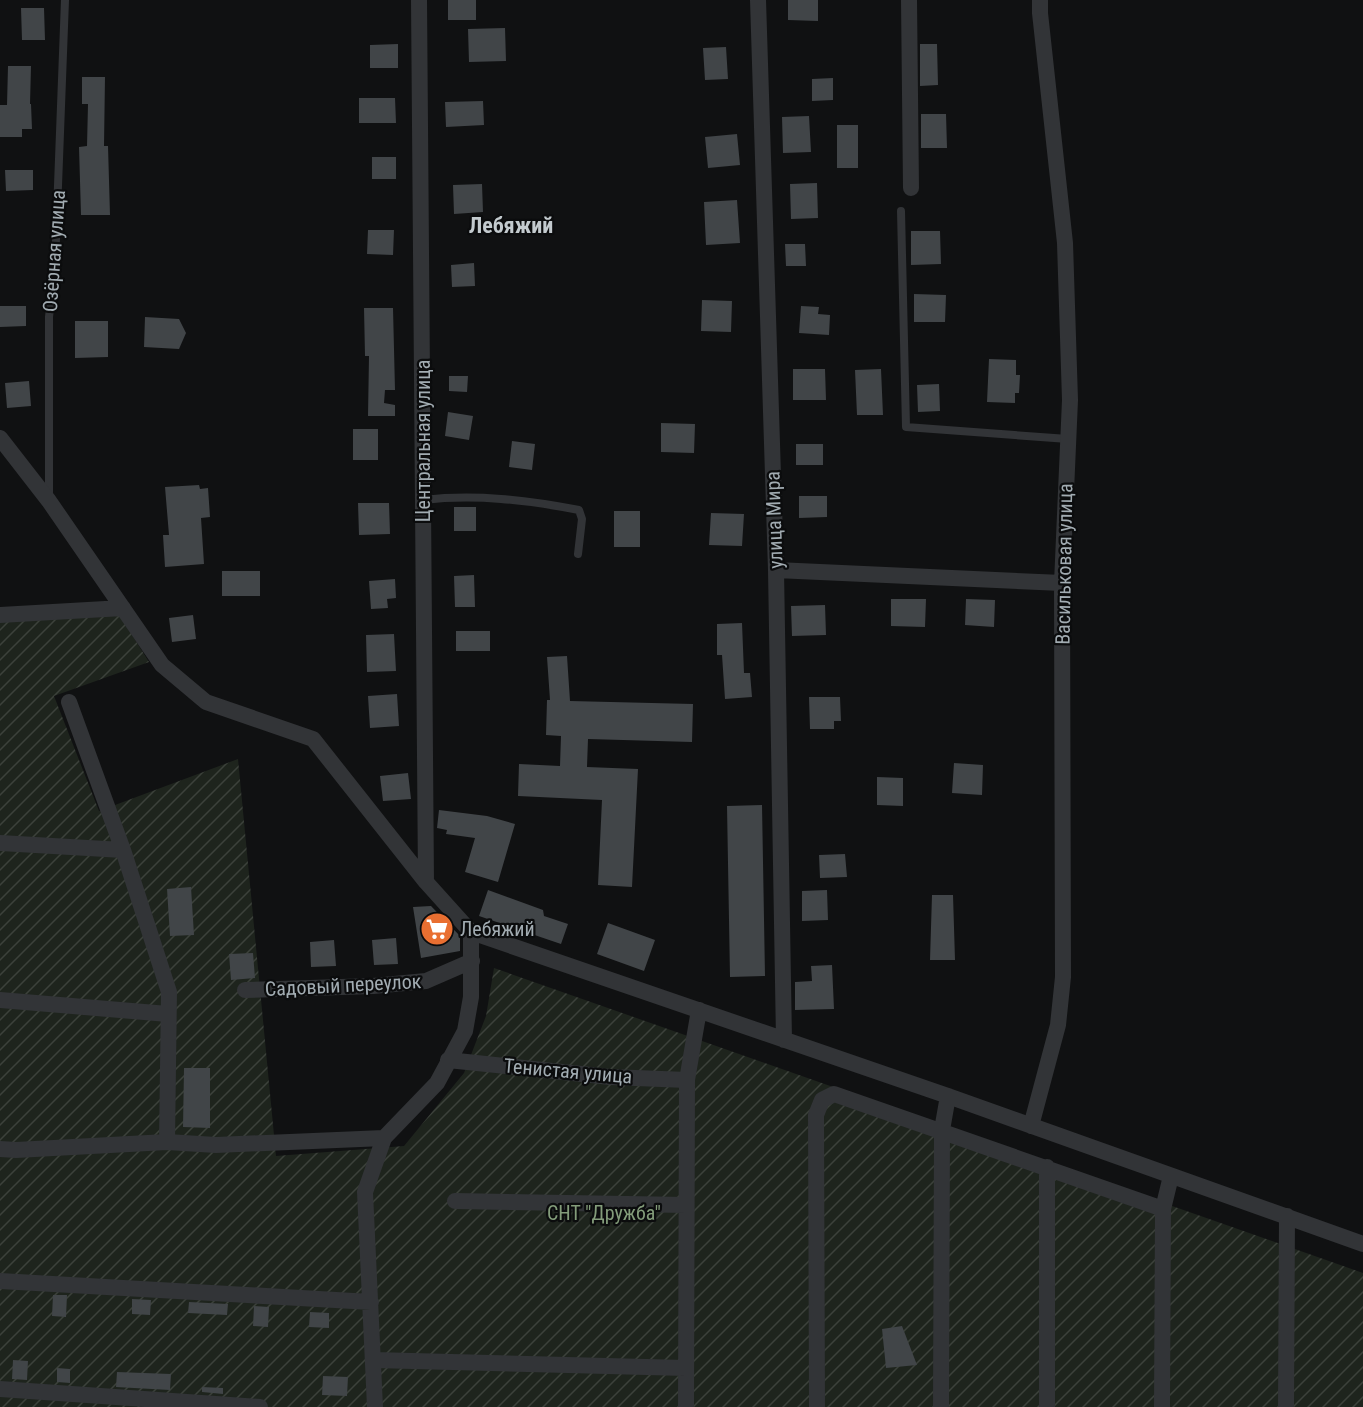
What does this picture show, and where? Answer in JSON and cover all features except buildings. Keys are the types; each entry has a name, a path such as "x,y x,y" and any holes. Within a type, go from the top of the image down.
{"street":[{"name":"Центральная улица","path":"419,0 426,882"},
{"name":"улица Мира","path":"758,0 776,570 784,1040"},
{"path":"909,0 911,188"},
{"name":"Васильковая улица","path":"1031,1126 1058,1025 1063,978 1062,583 1070,400 1065,243 1040,0"},
{"path":"0,438 49,501 162,665 206,702 313,738 426,882 471,932 948,1096 1363,1244"},
{"path":"776,570 1062,583"},
{"path":"0,615 123,608"},
{"path":"69,702 123,850 169,992 167,1142"},
{"path":"0,843 123,850"},
{"path":"375,1407 365,1192 384,1138 437,1083 465,1031 471,997 471,932"},
{"name":"Садовый переулок","path":"245,990 373,986 426,981 472,961"},
{"path":"0,999 168,1014"},
{"path":"686,1407 687,1080 699,1010"},
{"name":"Тенистая улица","path":"448,1060 610,1077 687,1080"},
{"path":"817,1407 816,1115 822,1100 834,1094 1163,1209"},
{"path":"941,1407 942,1130 948,1096"},
{"path":"0,1149 167,1142 216,1145 384,1138"},
{"path":"1047,1167 1047,1407"},
{"path":"1162,1407 1163,1209 1171,1176"},
{"path":"455,1201 686,1205"},
{"path":"1286,1407 1287,1216"},
{"path":"0,1281 371,1302"},
{"path":"374,1359 686,1368"},
{"path":"0,1389 260,1407"}],"lane":[{"name":"Озёрная улица","path":"49,501 49,316 56,265 65,0"},
{"path":"901,211 906,427 1068,439"},
{"path":"423,500 459,496 540,502 579,510 582,519 578,554"}],"green space":[{"name":"СНТ \"Дружба\"","path":"115,608 149,662 54,696 99,811 238,759 276,1156 404,1146 464,1073 486,1016 494,968 1363,1273 1363,1407 0,1407 0,615"}],"place":[{"name":"Лебяжий","path":"437,929"}],"district":[{"name":"Лебяжий","path":"511,225"}]}
